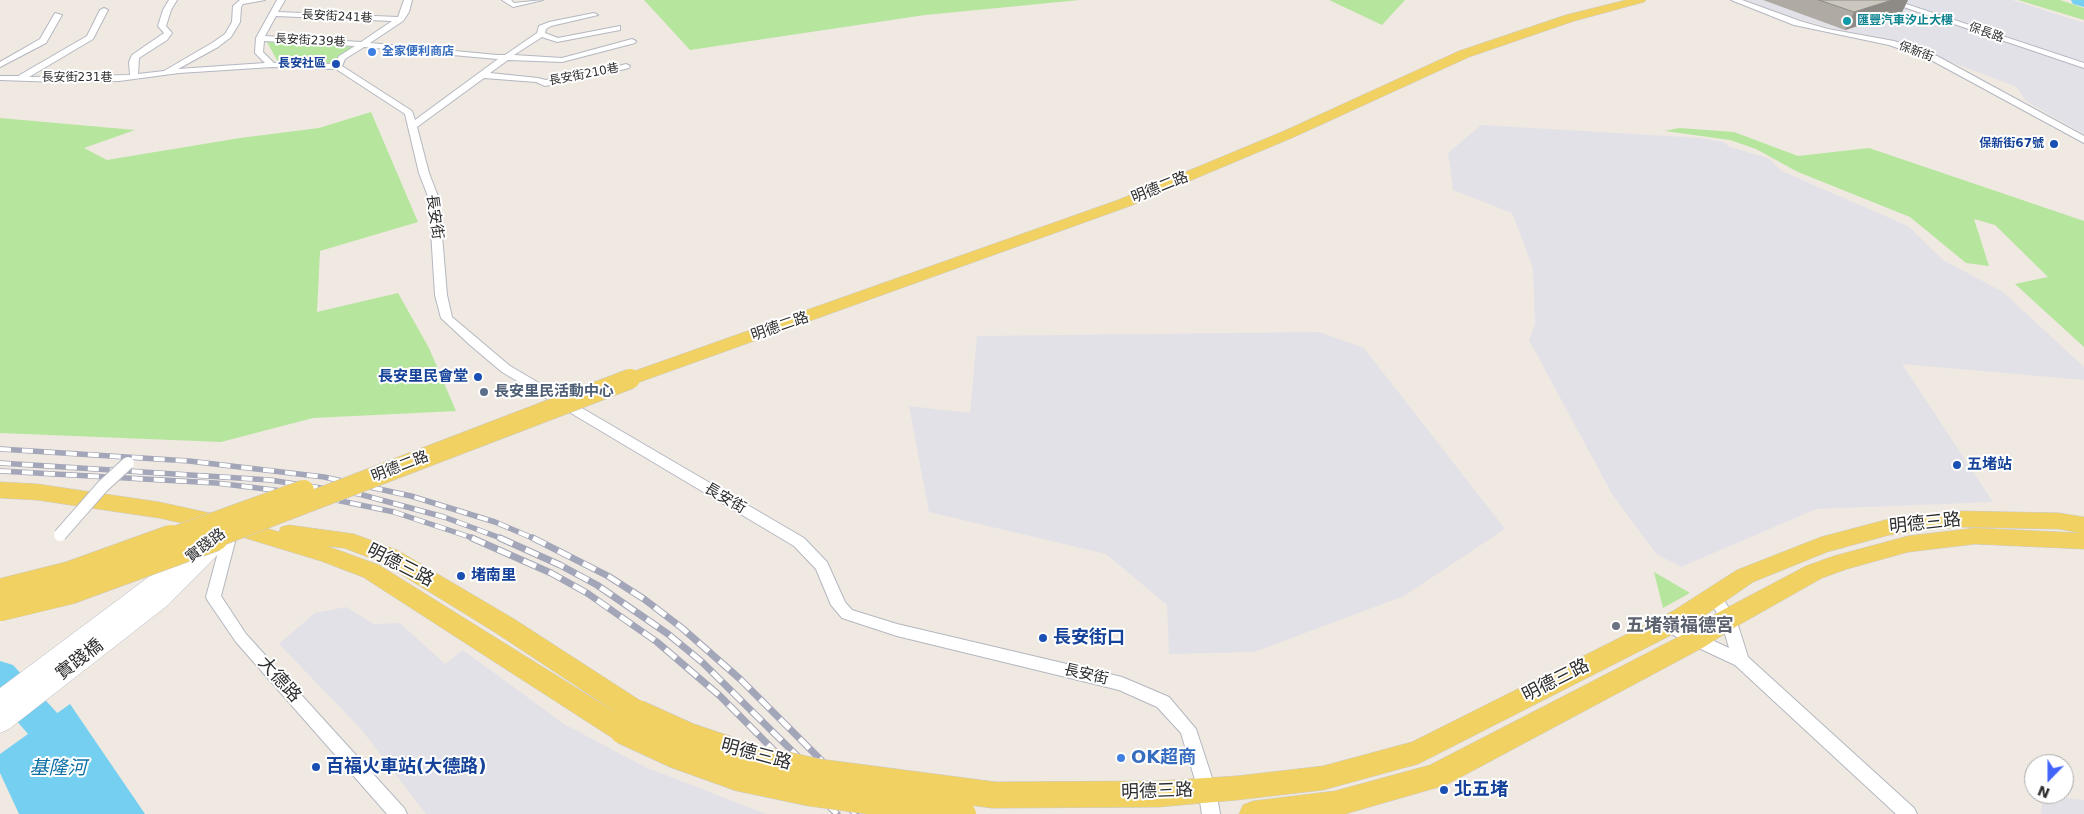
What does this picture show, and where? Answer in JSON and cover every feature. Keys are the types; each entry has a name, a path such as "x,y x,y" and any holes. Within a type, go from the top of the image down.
{"main road":[{"name":"明德二路","path":"0,608 70,590 143,564 626,375 1139,183 1276,128 1451,50 1536,19 1604,0"},
{"name":"明德二路","path":"0,592 71,574 626,375 1124,203 1289,134 1464,54 1586,13 1640,0"},
{"name":"明德三路","path":"0,490 37,492 159,510 232,526 329,556 371,571 485,642 631,722 675,755 739,778 810,793 963,814"},
{"name":"明德三路","path":"631,722 689,736 751,757 818,772 994,795 1158,794 1323,778 1418,752 1682,618 1713,595 1745,576 1821,545 1889,527 1958,519 2059,521 2084,525"},
{"name":"明德三路","path":"1253,814 1335,804 1436,776 1695,640 1728,619 1814,572 1908,544 1974,536 2084,540"}],"street":[{"name":"長安街231巷","path":"134,77 133,62 135,57 164,38 168,33 162,26 167,10 173,0"},
{"name":"長安街231巷","path":"161,74 215,45 228,35 236,22 237,6 241,2 261,0"},
{"path":"272,65 259,53 260,38 281,0"},
{"path":"338,68 342,58 400,19 405,12 408,0"},
{"path":"506,0 513,5 539,0"},
{"name":"保新街","path":"1735,0 1798,23 1828,31 1891,43 1934,58 2084,140"},
{"name":"保長路","path":"1887,0 2084,66"},
{"name":"長安街231巷","path":"21,78 90,36 104,10"},
{"name":"長安街241巷","path":"273,14 400,19"},
{"path":"0,65 43,41 58,15"},
{"path":"413,126 541,34 542,28 549,24 594,15"},
{"path":"541,34 557,40 617,28"},
{"name":"長安街239巷","path":"260,38 361,44 506,58 562,60 632,41"},
{"name":"長安街231巷","path":"0,78 58,80 134,77 272,65"},
{"name":"長安街","path":"272,65 338,68 409,113 424,173 434,199 441,295 446,318 506,369 799,542 822,566 839,605 847,614 897,630 1122,684 1163,702 1188,728 1211,814"},
{"name":"長安街210巷","path":"483,75 538,80 545,83 587,76 626,66"},
{"path":"60,535 103,486 128,462"},
{"name":"實踐路","path":"152,596 232,526"},
{"name":"大德路","path":"232,526 213,597 241,638 398,814"},
{"path":"1713,595 1728,619 1741,660"},
{"name":"實踐橋","path":"0,702 152,596"},
{"name":"實踐橋","path":"0,722 152,596"},
{"path":"1667,625 1695,640 1741,660 1908,814"}],"shaded area":[{"path":"1746,0 2012,0 2084,23 2084,134 2026,101 2017,87 1890,39 1835,29 1777,13"},
{"path":"1481,125 1701,138 1723,142 1730,147 1768,158 1782,171 1908,226 1943,260 2003,292 2084,367 2084,380 1902,364 1993,502 1816,509 1681,567 1656,554 1612,494 1529,340 1535,324 1533,268 1512,213 1453,190 1448,153"},
{"path":"1319,332 1364,348 1505,529 1404,596 1254,652 1169,654 1167,605 1106,554 929,512 909,406 970,413 977,336"},
{"path":"346,607 374,624 400,623 445,664 463,650 564,724 645,767 766,814 426,814 361,729 279,644 315,613"},
{"path":"2074,799 2084,800 2084,814 2041,814 2042,804 2074,804"}],"green space":[{"path":"644,0 1080,0 925,15 690,50"},
{"path":"1329,0 1405,0 1382,25"},
{"path":"2018,0 2060,0 2084,8 2084,20"},
{"path":"267,42 355,47 331,65 278,62"},
{"path":"371,112 418,222 320,251 317,312 398,293 429,348 456,411 313,418 221,442 0,433 0,118 135,130 84,148 107,160 240,138 319,128"},
{"path":"1679,128 1734,132 1798,156 1869,148 2084,221 2084,347 2015,284 2048,277 1995,225 1974,219 1989,266 1966,263 1910,217 1798,172 1756,149 1730,140 1665,131"},
{"path":"1654,572 1690,593 1663,608"}],"water":[{"name":"基隆河","path":"70,704 145,814 19,814 0,773 0,754"}],"building":[{"path":"1819,0 1892,0 1854,12"}],"waterway":[{"path":"2079,0 2084,2"},
{"name":"基隆河","path":"0,676 80,765 102,814"}],"railway":[{"path":"0,449 189,461 324,477 411,496 495,522 535,539"},
{"path":"0,463 270,480 359,494 444,517 503,539"},
{"path":"0,471 216,483 307,494 394,512 476,539"},
{"path":"472,538 551,573 587,593 657,642 720,696 837,814"},
{"path":"500,538 560,565 597,585 668,634 702,662 856,814"},
{"path":"535,539 608,576 644,599 682,628 740,679 875,814"}],"place":[{"name":"匯豐汽車汐止大樓","path":"1847,21"},
{"name":"全家便利商店","path":"372,52"},
{"name":"長安社區","path":"336,64"},
{"name":"保新街67號","path":"2054,144"},
{"name":"長安里民會堂","path":"478,377"},
{"name":"長安里民活動中心","path":"484,392"},
{"name":"五堵站","path":"1957,465"},
{"name":"堵南里","path":"461,576"},
{"name":"五堵嶺福德宮","path":"1616,626"},
{"name":"長安街口","path":"1043,638"},
{"name":"OK超商","path":"1121,758"},
{"name":"百福火車站(大德路)","path":"316,767"},
{"name":"北五堵","path":"1444,790"}]}
